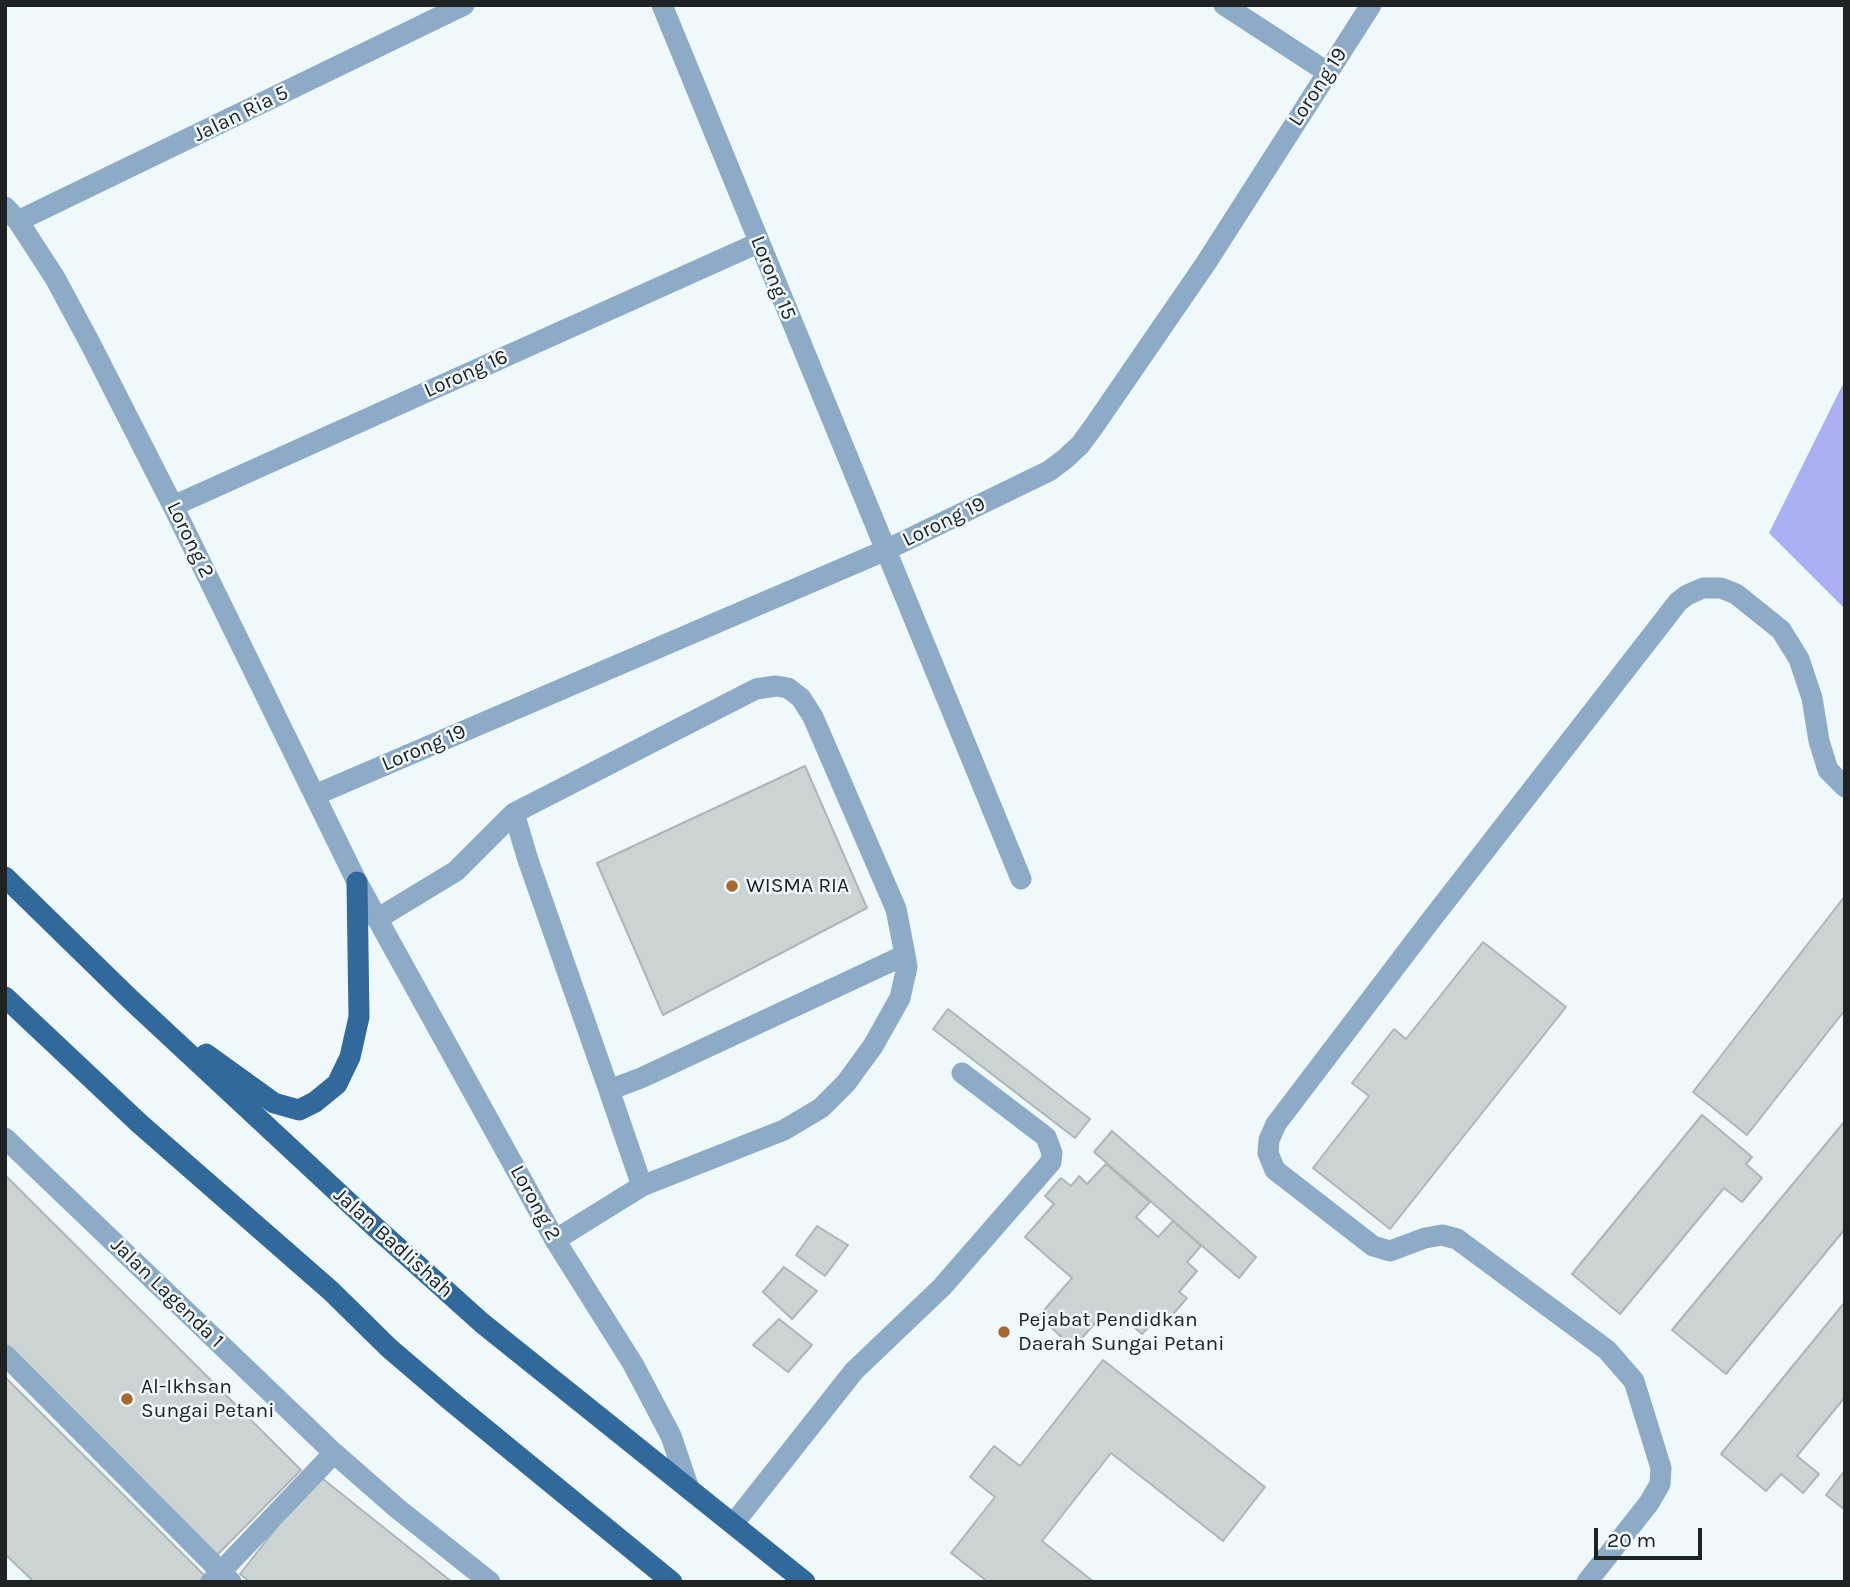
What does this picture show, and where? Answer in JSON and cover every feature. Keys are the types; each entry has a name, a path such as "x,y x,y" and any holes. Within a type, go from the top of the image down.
{"main road":[{"name":"Jalan Badlishah","path":"5,877 130,999 482,1323 805,1582"},
{"path":"130,999 274,1103 299,1110 315,1102 337,1084 350,1057 359,1017 357,882"},
{"path":"5,997 140,1124 331,1292 450,1402 672,1582"}],"street":[{"name":"Jalan Ria 5","path":"11,214 464,5"},
{"name":"Lorong 15","path":"662,5 1021,879"},
{"path":"1224,5 1327,72"},
{"name":"Lorong 19","path":"316,795 886,550 1049,471 1080,445 1206,263 1371,5"},
{"name":"Lorong 2","path":"11,214 67,300 173,506 377,919 555,1240 633,1364 671,1436 689,1489"},
{"name":"Lorong 16","path":"173,506 758,243"},
{"path":"1587,1582 1649,1503 1660,1484 1661,1468 1634,1381 1607,1350 1457,1239 1441,1235 1390,1251 1373,1246 1275,1170 1268,1153 1269,1140 1276,1124 1439,909 1678,602 1687,595 1703,588 1721,588 1736,594 1781,630 1799,659 1812,698 1819,741 1828,770 1845,788"},
{"path":"377,919 456,872 514,813 756,689 776,686 788,688 801,698 813,717 896,909 907,967 900,998 873,1046 846,1083 821,1108 784,1130 642,1186 555,1240"},
{"path":"514,813 642,1186"},
{"path":"609,1090 641,1078 905,955"},
{"path":"734,1523 854,1371 942,1287 1051,1162 1052,1153 1045,1137 962,1073"},
{"name":"Jalan Lagenda 1","path":"5,1138 334,1453 398,1509 490,1582"},
{"path":"5,1355 220,1579 334,1453"}],"water":[{"path":"1845,380 1845,609 1769,533"}],"building":[{"name":"WISMA RIA","path":"805,766 867,908 663,1015 597,863"},
{"path":"1845,896 1845,1010 1747,1135 1693,1092"},
{"path":"1483,942 1566,1007 1390,1229 1313,1168 1369,1096 1352,1083 1394,1029 1406,1039"},
{"path":"948,1009 1090,1119 1075,1138 933,1029"},
{"path":"1702,1115 1752,1157 1746,1164 1762,1178 1742,1202 1724,1188 1620,1314 1572,1274"},
{"path":"1845,1121 1845,1229 1726,1374 1672,1330"},
{"path":"1112,1131 1256,1257 1239,1278 1094,1152"},
{"path":"1106,1164 1150,1202 1136,1217 1158,1237 1173,1221 1201,1246 1187,1262 1197,1271 1179,1292 1187,1298 1168,1320 1161,1314 1142,1334 1128,1322 1122,1328 1104,1313 1073,1348 1039,1316 1072,1278 1025,1237 1054,1204 1045,1196 1061,1178 1071,1186 1079,1176 1087,1184"},
{"path":"5,1175 301,1470 217,1555 5,1344"},
{"path":"817,1226 848,1245 825,1276 796,1255"},
{"path":"784,1267 817,1291 792,1319 763,1292"},
{"path":"1845,1302 1845,1397 1797,1456 1819,1474 1803,1493 1781,1474 1766,1491 1721,1454"},
{"path":"779,1319 812,1345 788,1372 753,1345"},
{"path":"1103,1360 1265,1487 1223,1541 1111,1453 1042,1541 1094,1582 988,1582 951,1553 995,1497 970,1477 994,1446 1020,1466"},
{"path":"5,1377 205,1576 199,1582 34,1582 5,1554"},
{"path":"1845,1470 1845,1510 1826,1495"},
{"path":"318,1475 452,1582 250,1582 240,1574"}],"place":[{"name":"WISMA RIA","path":"732,886"},
{"name":"Pejabat Pendidkan Daerah Sungai Petani","path":"1004,1332"},
{"name":"Al-Ikhsan Sungai Petani","path":"127,1399"}]}
